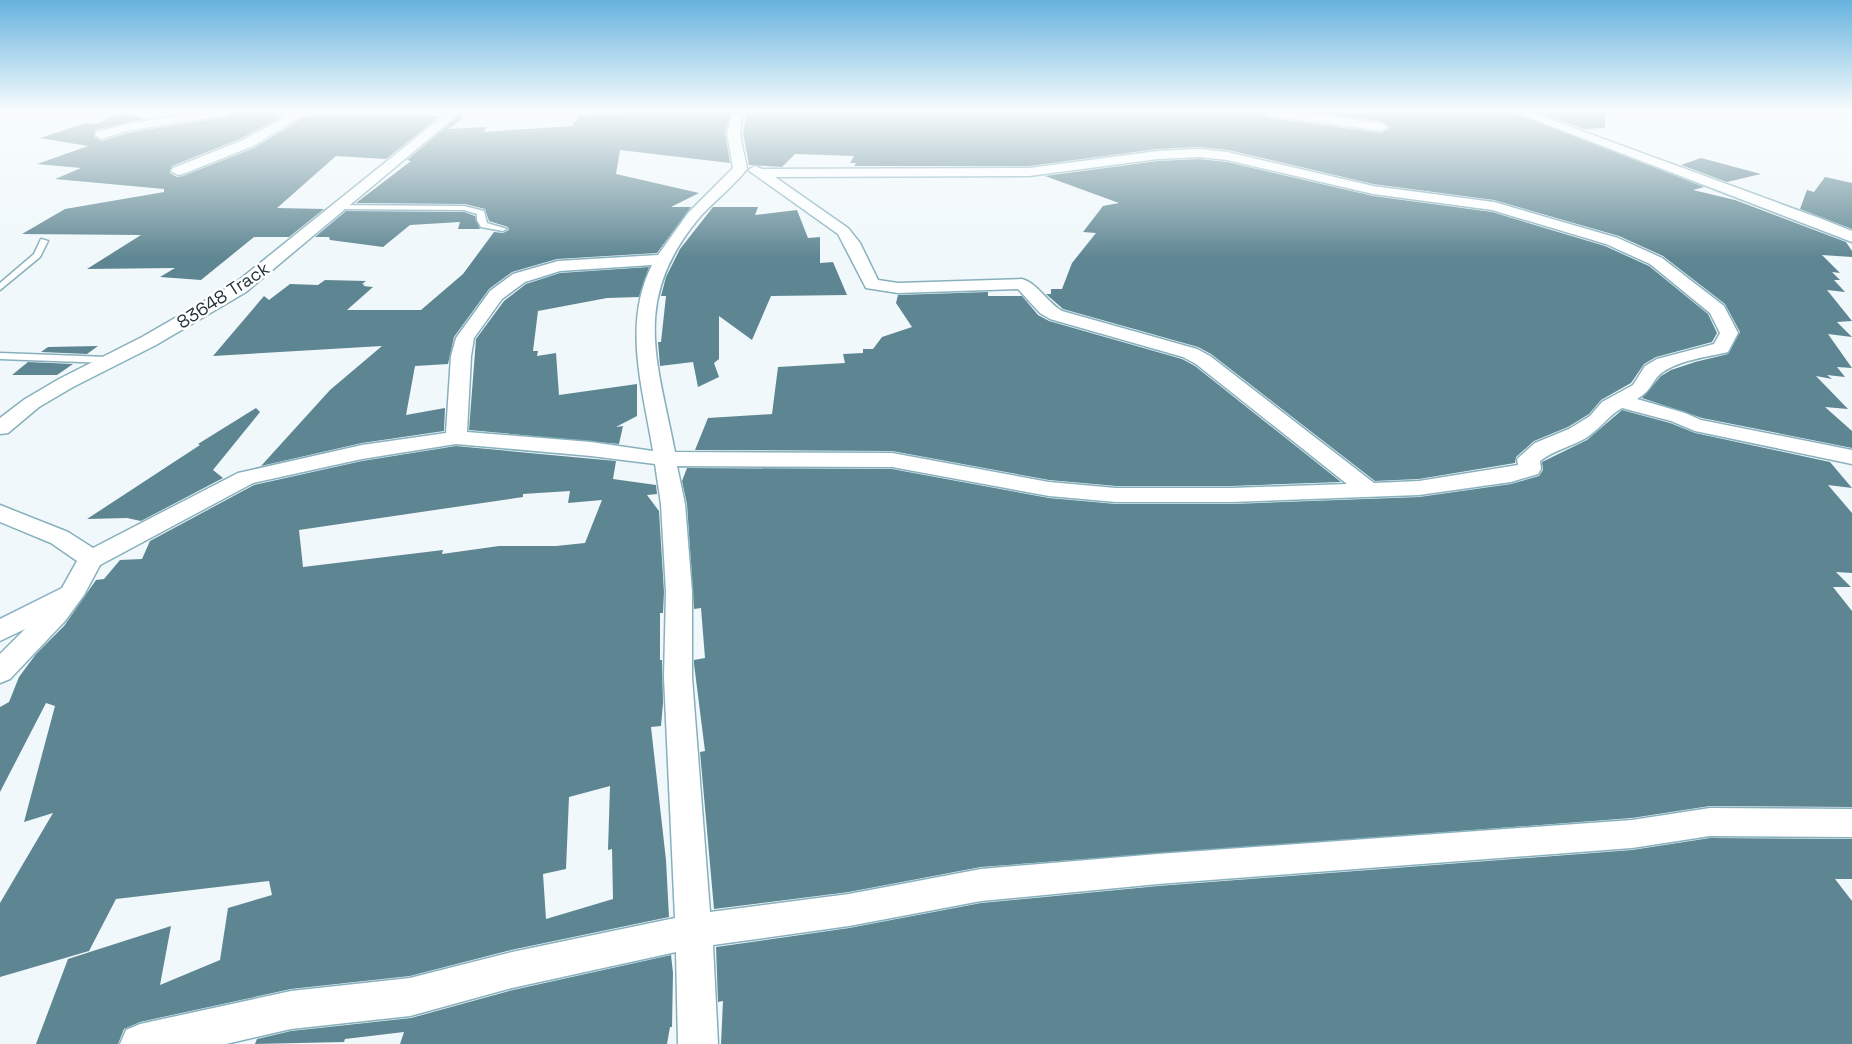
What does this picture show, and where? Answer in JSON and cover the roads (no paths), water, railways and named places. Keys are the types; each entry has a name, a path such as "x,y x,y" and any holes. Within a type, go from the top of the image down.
{"street":[{"path":"178,171 204,161"},
{"name":"83648 Track","path":"0,428 32,403 108,360 149,341 240,288 394,161"},
{"path":"738,161 740,169"},
{"path":"762,173 1029,172 1106,161"},
{"path":"0,672 66,596 90,560 246,478 362,452 456,438 591,449 666,459 892,460 1049,489 1116,495 1232,495 1439,485 1511,475 1530,469 1528,459 1543,448 1577,434 1597,420 1610,406 1641,389 1652,370 1664,363 1721,348 1729,333 1718,310 1656,261 1629,248 1494,206 1373,190 1254,161"},
{"path":"1651,161 1852,237"},
{"path":"698,1044 694,931 685,817 678,677 679,592 673,504 644,338 646,306 652,282 663,260 693,216 740,169 752,169 762,173 780,189 843,231 850,239 864,272 872,284 898,288 1022,284 1046,309 1056,315 1190,353 1209,362 1297,436 1338,464 1367,489"},
{"path":"456,438 460,356 465,338 496,295 519,278 558,266 663,260"},
{"path":"1621,401 1678,417 1695,425 1852,457"},
{"path":"0,512 81,549 90,560"},
{"path":"0,620 66,596"},
{"path":"0,631 66,596"},
{"path":"140,1044 291,1010 410,997 512,970 694,931 849,910 981,885 1169,868 1632,834 1710,822 1852,823"}],"lane":[{"path":"336,207 464,208 481,213 484,225 503,229"},
{"path":"0,287 37,255 44,241"},
{"path":"1,355 108,360"}]}
